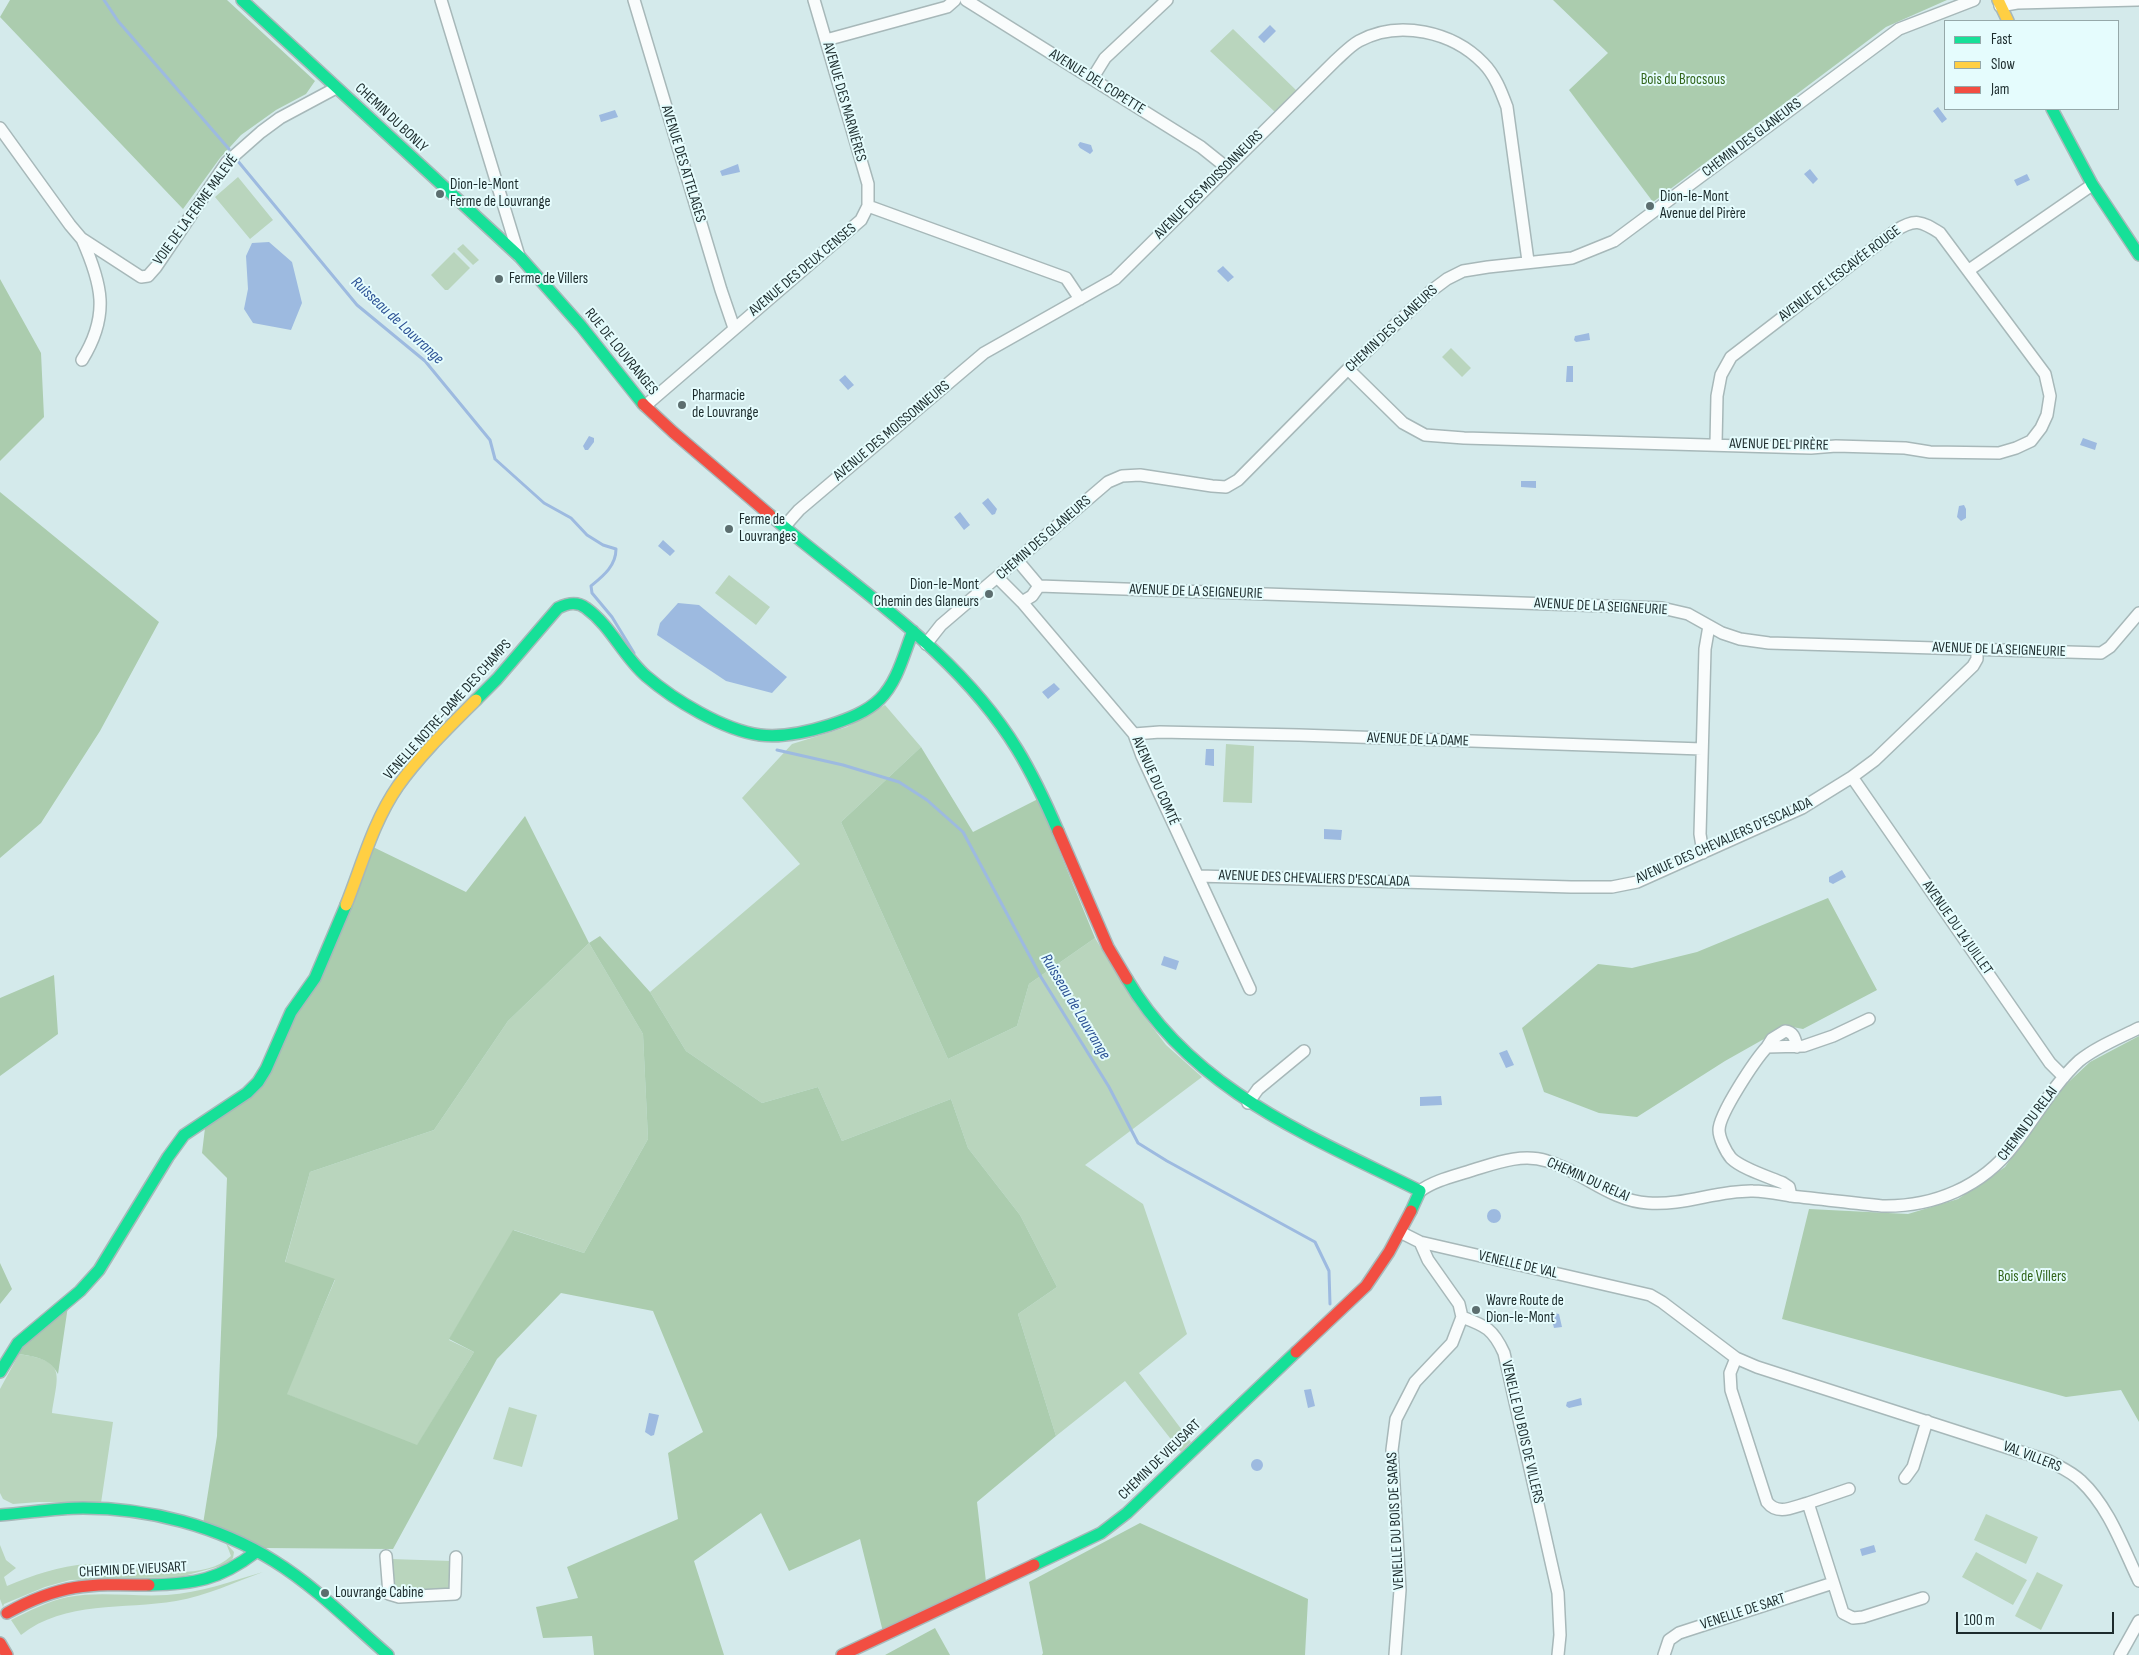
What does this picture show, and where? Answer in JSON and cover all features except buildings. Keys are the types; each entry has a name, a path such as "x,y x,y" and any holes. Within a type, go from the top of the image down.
{"main road":[{"name":"CHEMIN DU BONLY","path":"242,0 520,257"},
{"path":"1999,3 2008,20"},
{"path":"2052,110 2075,156 2092,185 2139,255"},
{"name":"RUE DE LOUVRANGES","path":"520,257 581,326 645,406 784,527 913,631 952,668 984,704 1017,749 1050,813 1108,947 1137,996 1170,1037 1201,1066 1248,1103 1269,1116 1420,1191"},
{"name":"VENELLE NOTRE-DAME DES CHAMPS","path":"0,1372 18,1343 80,1291 99,1270 184,1134 248,1094 258,1082 266,1069 288,1018 315,978 359,873 371,836 398,786 444,732 497,679 558,608 566,603 575,602 585,607 595,616 644,676 663,690 726,724 760,735 780,735 812,730 843,722 872,706 887,691 913,631"},
{"name":"CHEMIN DE VIEUSART","path":"842,1655 1075,1546 1100,1533 1127,1513 1352,1300 1379,1269 1402,1232 1420,1191"},
{"path":"0,1515 82,1508 118,1509 184,1522 205,1529 274,1561 311,1589 388,1655"},
{"name":"CHEMIN DE VIEUSART","path":"7,1613 22,1604 77,1586 163,1587 191,1583 233,1570 256,1552"},
{"path":"0,1642 8,1655"}],"street":[{"name":"RUE DE LOUVRANGES","path":"441,0 520,257"},
{"name":"AVENUE DES ATTELAGES","path":"634,0 734,328"},
{"name":"AVENUE DES MARNIÈRES","path":"814,0 868,184 868,206"},
{"path":"826,40 947,7 955,0"},
{"name":"AVENUE DEL COPETTE","path":"966,0 1201,147 1226,167"},
{"path":"1092,78 1106,58 1167,0"},
{"name":"CHEMIN DES GLANEURS","path":"926,644 941,625 1101,488 1122,476 1140,475 1226,487 1238,480 1348,369 1430,291 1447,279 1463,271 1528,261 1572,258 1614,241 1899,29 1974,0"},
{"path":"1999,3 2137,0"},
{"name":"AVENUE DES MOISSONNEURS","path":"784,527 799,510 984,353 1115,278 1335,60 1358,42 1375,34 1397,30 1420,31 1444,37 1466,49 1484,64 1499,85 1507,107 1528,261"},
{"name":"VOIE DE LA FERME MALEVÉ","path":"81,238 137,276 148,276 232,157 280,118 336,88"},
{"path":"0,128 81,238 95,269 101,299 98,323 82,360"},
{"path":"1969,270 2092,185"},
{"name":"AVENUE DES DEUX CENSES","path":"645,406 861,220 868,206"},
{"path":"868,206 1066,278 1080,299"},
{"name":"AVENUE DE L'ESCAVÉE ROUGE","path":"1716,444 1717,396 1721,375 1731,357 1908,222 1924,223 1940,233 1969,270"},
{"name":"AVENUE DEL PIRÈRE","path":"1348,369 1403,423 1425,435 1464,438 1811,448 1836,446 1905,448 1930,452 1999,453 2031,441 2041,428 2047,415 2050,396 2045,374 1969,270"},
{"path":"1018,561 1039,586 1032,596 1022,602"},
{"name":"AVENUE DU COMTÉ","path":"998,578 1022,602 1134,734 1142,756 1250,989"},
{"name":"AVENUE DE LA SEIGNEURIE","path":"1039,586 1662,608 1688,614 1709,626 1740,639 1770,643 1977,650 2101,653 2110,646 2139,613"},
{"path":"1703,852 1700,834 1702,749 1705,649 1709,626"},
{"name":"AVENUE DES CHEVALIERS D'ESCALADA","path":"1199,876 1612,887 1637,882 1802,808 1852,777 1875,760 1973,666 1977,659 1977,650"},
{"name":"AVENUE DE LA DAME","path":"1134,734 1160,732 1299,735 1702,749"},
{"name":"AVENUE DU 14 JUILLET","path":"1852,777 2050,1062 2064,1077"},
{"path":"1767,1047 1804,1046 1833,1036 1869,1019"},
{"name":"CHEMIN DU RELAI","path":"1420,1191 1431,1183 1485,1166 1505,1160 1527,1158 1545,1160 1561,1166 1622,1198 1646,1203 1677,1203 1753,1191 1882,1206 1902,1206 1952,1195 1984,1177 2001,1162 2064,1077 2088,1055 2139,1028"},
{"path":"1791,1196 1789,1187 1784,1183 1739,1164 1730,1157 1720,1138 1719,1130 1725,1112 1738,1089 1772,1039 1778,1033 1789,1031 1794,1037 1797,1047"},
{"path":"1248,1103 1258,1089 1304,1051"},
{"name":"VENELLE DE VAL","path":"1402,1232 1420,1242 1532,1269 1636,1291"},
{"path":"1420,1242 1428,1260 1459,1304 1462,1317"},
{"name":"VAL VILLERS","path":"1636,1291 1662,1302 1736,1358 1757,1367 2049,1461 2075,1476 2092,1492 2104,1510 2139,1581"},
{"name":"VENELLE DU BOIS DE SARAS","path":"1395,1655 1400,1590 1392,1450 1396,1419 1415,1382 1452,1343 1462,1317"},
{"name":"VENELLE DU BOIS DE VILLERS","path":"1462,1317 1477,1323 1496,1335 1504,1353 1558,1593 1560,1635 1558,1655"},
{"path":"1736,1358 1730,1373 1731,1390 1767,1502 1771,1508 1778,1510 1808,1503 1849,1489"},
{"path":"1905,1478 1913,1467 1927,1421"},
{"path":"1808,1503 1843,1613 1853,1618 1923,1598"},
{"path":"386,1556 389,1594 399,1597 455,1594 456,1557"},
{"name":"VENELLE DE SART","path":"1664,1655 1669,1640 1679,1633 1833,1584"},
{"path":"2120,1655 2139,1621"}],"green space":[{"path":"10,0 227,0 315,81 306,94 276,110 241,135 220,158 183,209 0,17"},
{"name":"Bois du Brocsous","path":"1553,0 1947,0 1886,27 1653,202 1569,90 1608,53"},
{"path":"1233,29 1297,91 1275,112 1210,51"},
{"path":"238,177 273,220 250,239 215,197"},
{"path":"463,244 479,260 473,265 457,249"},
{"path":"454,252 470,268 448,290 445,290 431,275"},
{"path":"0,279 41,353 44,417 0,461"},
{"path":"1451,348 1471,368 1462,377 1442,357"},
{"path":"0,492 159,622 100,731 41,823 0,858"},
{"path":"729,575 770,607 756,625 715,593"},
{"path":"885,705 921,747 841,822 948,1059 1017,1026 1029,984 1095,938 1135,1004 1166,1045 1202,1077 1085,1165 1143,1204 1187,1334 1139,1373 1191,1442 1181,1452 1125,1381 1056,1436 1018,1314 1057,1287 1020,1215 968,1148 951,1099 842,1141 818,1087 762,1103 686,1051 650,992 800,864 742,798 792,744 847,727"},
{"path":"1226,744 1254,746 1252,803 1223,802"},
{"path":"921,747 973,832 1038,799 1095,938 1029,984 1017,1026 948,1059 841,822"},
{"path":"525,816 589,943 600,936 650,992 686,1051 762,1103 818,1087 842,1141 951,1099 968,1148 1020,1215 1057,1287 1018,1314 1056,1436 977,1502 986,1582 883,1632 860,1539 789,1571 761,1513 694,1561 724,1655 594,1655 592,1636 543,1638 536,1607 578,1598 567,1567 678,1519 668,1453 703,1432 653,1311 561,1293 497,1359 393,1549 263,1548 203,1524 217,1436 227,1178 202,1153 205,1128 256,1089 373,847 466,892","holes":["589,943 643,1034 648,1139 584,1253 513,1230 449,1339 474,1352 417,1445 287,1394 335,1279 285,1262 310,1172 434,1130 508,1021"]},
{"path":"1828,898 1877,990 1803,1029 1787,1026 1725,1061 1637,1117 1599,1113 1544,1092 1522,1028 1598,964 1632,968 1697,952"},
{"path":"589,943 643,1034 648,1139 584,1253 514,1230 449,1340 474,1352 417,1446 286,1394 335,1280 285,1263 310,1172 434,1130 508,1021"},
{"path":"54,975 58,1034 0,1076 0,998"},
{"name":"Bois de Villers","path":"2139,1036 2139,1422 2121,1390 2066,1397 1782,1319 1809,1209 1908,1214 1958,1199 2005,1167 2059,1091 2090,1062"},
{"path":"0,1263 12,1289 0,1304"},
{"path":"68,1306 58,1374 47,1361 19,1354 28,1337"},
{"path":"19,1354 45,1361 52,1365 56,1371 57,1379 52,1413 113,1422 101,1503 39,1502 13,1504 3,1499 0,1493 0,1389"},
{"path":"509,1407 537,1415 522,1467 493,1459"},
{"path":"1986,1514 2038,1537 2026,1564 1974,1540"},
{"path":"1140,1523 1308,1599 1305,1655 1042,1655 1029,1582"},
{"path":"226,1543 234,1552 233,1558 228,1564 180,1577 70,1580 45,1587 4,1604 3,1607 0,1599 0,1545 6,1560 16,1568 4,1577 7,1586 46,1572 88,1564 163,1571 201,1570 217,1565 231,1556"},
{"path":"1976,1552 2027,1580 2013,1605 1962,1577"},
{"path":"391,1559 451,1561 452,1590 393,1592"},
{"path":"263,1572 187,1599 156,1604 96,1608 56,1616 38,1624 21,1635 11,1620 46,1604 68,1597 92,1594 179,1594 216,1586"},
{"path":"2037,1572 2063,1585 2041,1630 2015,1616"},
{"path":"935,1628 950,1655 885,1655"}],"water":[{"path":"1270,25 1276,31 1264,43 1258,37"},
{"path":"1938,107 1947,119 1942,123 1933,111"},
{"path":"615,110 618,117 601,122 599,115"},
{"path":"1080,142 1091,145 1093,151 1090,154 1080,148 1078,145"},
{"path":"738,164 740,172 722,176 720,171"},
{"path":"1810,169 1818,179 1813,184 1804,174"},
{"path":"2027,174 2030,180 2017,186 2014,180"},
{"path":"269,242 292,262 302,303 291,330 253,323 244,309 248,289 246,256 252,243"},
{"path":"1223,266 1234,277 1228,282 1217,271"},
{"path":"1589,333 1590,340 1576,342 1574,340 1575,336"},
{"path":"1567,366 1573,366 1573,382 1566,382"},
{"path":"845,375 854,385 848,390 839,380"},
{"path":"589,436 594,438 594,442 588,450 585,450 583,446"},
{"path":"2083,438 2097,443 2095,450 2080,445"},
{"path":"1521,481 1536,481 1536,488 1521,487"},
{"path":"988,498 997,509 995,514 992,515 982,503"},
{"path":"1964,505 1966,518 1961,521 1957,517 1959,506"},
{"path":"960,512 970,525 964,530 954,517"},
{"path":"663,540 675,551 670,556 658,546"},
{"path":"678,603 699,605 787,677 772,693 726,681 657,635 660,623"},
{"path":"1054,683 1060,689 1048,699 1042,692"},
{"path":"1206,749 1214,749 1214,766 1205,765"},
{"path":"1324,829 1342,830 1341,840 1324,839"},
{"path":"1842,870 1846,877 1833,884 1829,882 1829,877"},
{"path":"1164,956 1179,961 1176,970 1161,965"},
{"path":"1507,1050 1514,1065 1506,1068 1499,1053"},
{"path":"1441,1096 1442,1105 1420,1106 1420,1097"},
{"path":"1494,1209 1499,1211 1501,1216 1499,1221 1494,1223 1489,1221 1487,1216 1489,1211"},
{"path":"1554,1313 1559,1314 1562,1327 1554,1328 1551,1316"},
{"path":"1311,1389 1315,1406 1308,1408 1304,1390"},
{"path":"1581,1398 1582,1405 1569,1408 1566,1406 1567,1402"},
{"path":"649,1413 659,1415 654,1435 651,1436 645,1432"},
{"path":"1259,1459 1262,1460 1262,1470 1255,1471 1252,1470 1251,1463 1252,1460"},
{"path":"1874,1545 1876,1552 1862,1556 1860,1549"}],"waterway":[{"name":"Ruisseau de Louvrange","path":"104,0 118,21 229,149"},
{"name":"Ruisseau de Louvrange","path":"237,160 357,305 425,361 490,440 495,459 544,503 571,518 587,535 603,545 616,549 611,566 591,586 592,593 612,617 634,653"},
{"name":"Ruisseau de Louvrange","path":"777,750 843,765 899,782 927,800 963,832 1041,977 1109,1087 1138,1143 1167,1161 1315,1242 1329,1271 1330,1304"}],"traffic: fast":[{"path":"242,0 520,257 581,326 643,404"},
{"path":"2053,110 2092,184 2139,255"},
{"path":"770,515 903,623 965,681 993,714 1017,749 1039,789 1058,831"},
{"path":"476,700 497,679 558,608 569,604 576,604 583,606 603,623 630,659 646,676 670,695 700,713 746,732 769,736 795,734 822,728 844,720 875,704 886,692 896,675 913,631"},
{"path":"0,1372 18,1343 80,1291 99,1270 168,1157 184,1135 247,1093 258,1082 266,1069 291,1012 315,978 346,905"},
{"path":"1127,979 1154,1018 1185,1051 1219,1080 1257,1106 1296,1129 1420,1191 1411,1211"},
{"path":"1034,1565 1101,1533 1127,1513 1296,1352"},
{"path":"0,1515 73,1508 108,1509 158,1516 206,1529 252,1549 289,1571 319,1594 388,1655"},
{"path":"149,1585 193,1582 206,1579 230,1569 256,1552"}],"traffic: slow":[{"path":"1998,0 2008,20"},
{"path":"346,905 375,829 389,800 425,752 476,700"}],"traffic: jam":[{"path":"643,404 770,515"},
{"path":"1058,831 1108,947 1127,979"},
{"path":"1296,1352 1366,1286 1389,1252 1411,1211"},
{"path":"842,1655 1034,1565"},
{"path":"7,1613 44,1596 76,1587 149,1585"},
{"path":"0,1643 7,1655"}],"place":[{"name":"Dion-le-Mont Ferme de Louvrange","path":"440,194"},
{"name":"Dion-le-Mont Avenue del Pirère","path":"1650,206"},
{"name":"Ferme de Villers","path":"499,279"},
{"name":"Pharmacie de Louvrange","path":"682,405"},
{"name":"Ferme de Louvranges","path":"729,529"},
{"name":"Dion-le-Mont Chemin des Glaneurs","path":"989,594"},
{"name":"Wavre Route de Dion-le-Mont","path":"1476,1310"},
{"name":"Louvrange Cabine","path":"325,1593"}]}
